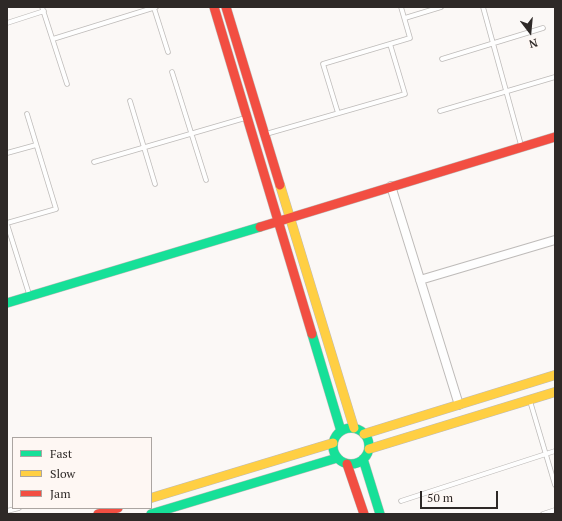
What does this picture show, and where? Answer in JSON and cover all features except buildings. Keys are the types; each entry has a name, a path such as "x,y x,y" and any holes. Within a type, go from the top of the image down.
{"street":[{"path":"214,7 341,431"},
{"path":"226,7 354,428"},
{"path":"7,303 555,137"},
{"path":"391,186 459,405"},
{"path":"420,280 555,240"},
{"path":"364,434 555,375"},
{"path":"369,449 555,392"},
{"path":"347,428 354,428 364,434 368,442 369,449 366,455 355,464 348,464 341,461 337,458 333,450 333,443 336,436 341,431 347,428"},
{"path":"152,498 333,443"},
{"path":"151,514 337,458"},
{"path":"363,459 380,514"},
{"path":"348,464 364,514"},
{"path":"98,514 115,509"}],"lane":[{"path":"53,38 155,7 168,52"},
{"path":"338,113 323,64 410,38 401,7"},
{"path":"404,18 441,7"},
{"path":"483,7 522,147"},
{"path":"7,23 43,9 67,84"},
{"path":"442,59 543,28"},
{"path":"265,134 405,94 390,44"},
{"path":"172,72 206,180"},
{"path":"440,111 555,77"},
{"path":"130,101 155,184"},
{"path":"27,114 56,209 7,224 30,296"},
{"path":"94,162 247,117"},
{"path":"7,154 36,145"},
{"path":"529,400 555,485"},
{"path":"401,501 555,451"},
{"path":"543,514 555,510"}],"traffic: fast":[{"path":"7,303 260,227"},
{"path":"312,334 341,431"},
{"path":"351,428 364,433 369,446 364,459 351,464 338,459 333,446 338,433 351,428"},
{"path":"151,514 337,458"},
{"path":"363,459 380,514"}],"traffic: slow":[{"path":"280,185 354,428"},
{"path":"364,434 555,375"},
{"path":"369,449 555,392"},
{"path":"152,498 333,443"}],"traffic: jam":[{"path":"214,7 312,334"},
{"path":"226,7 280,185"},
{"path":"260,227 555,137"},
{"path":"347,464 364,514"},
{"path":"98,514 115,509"}]}
